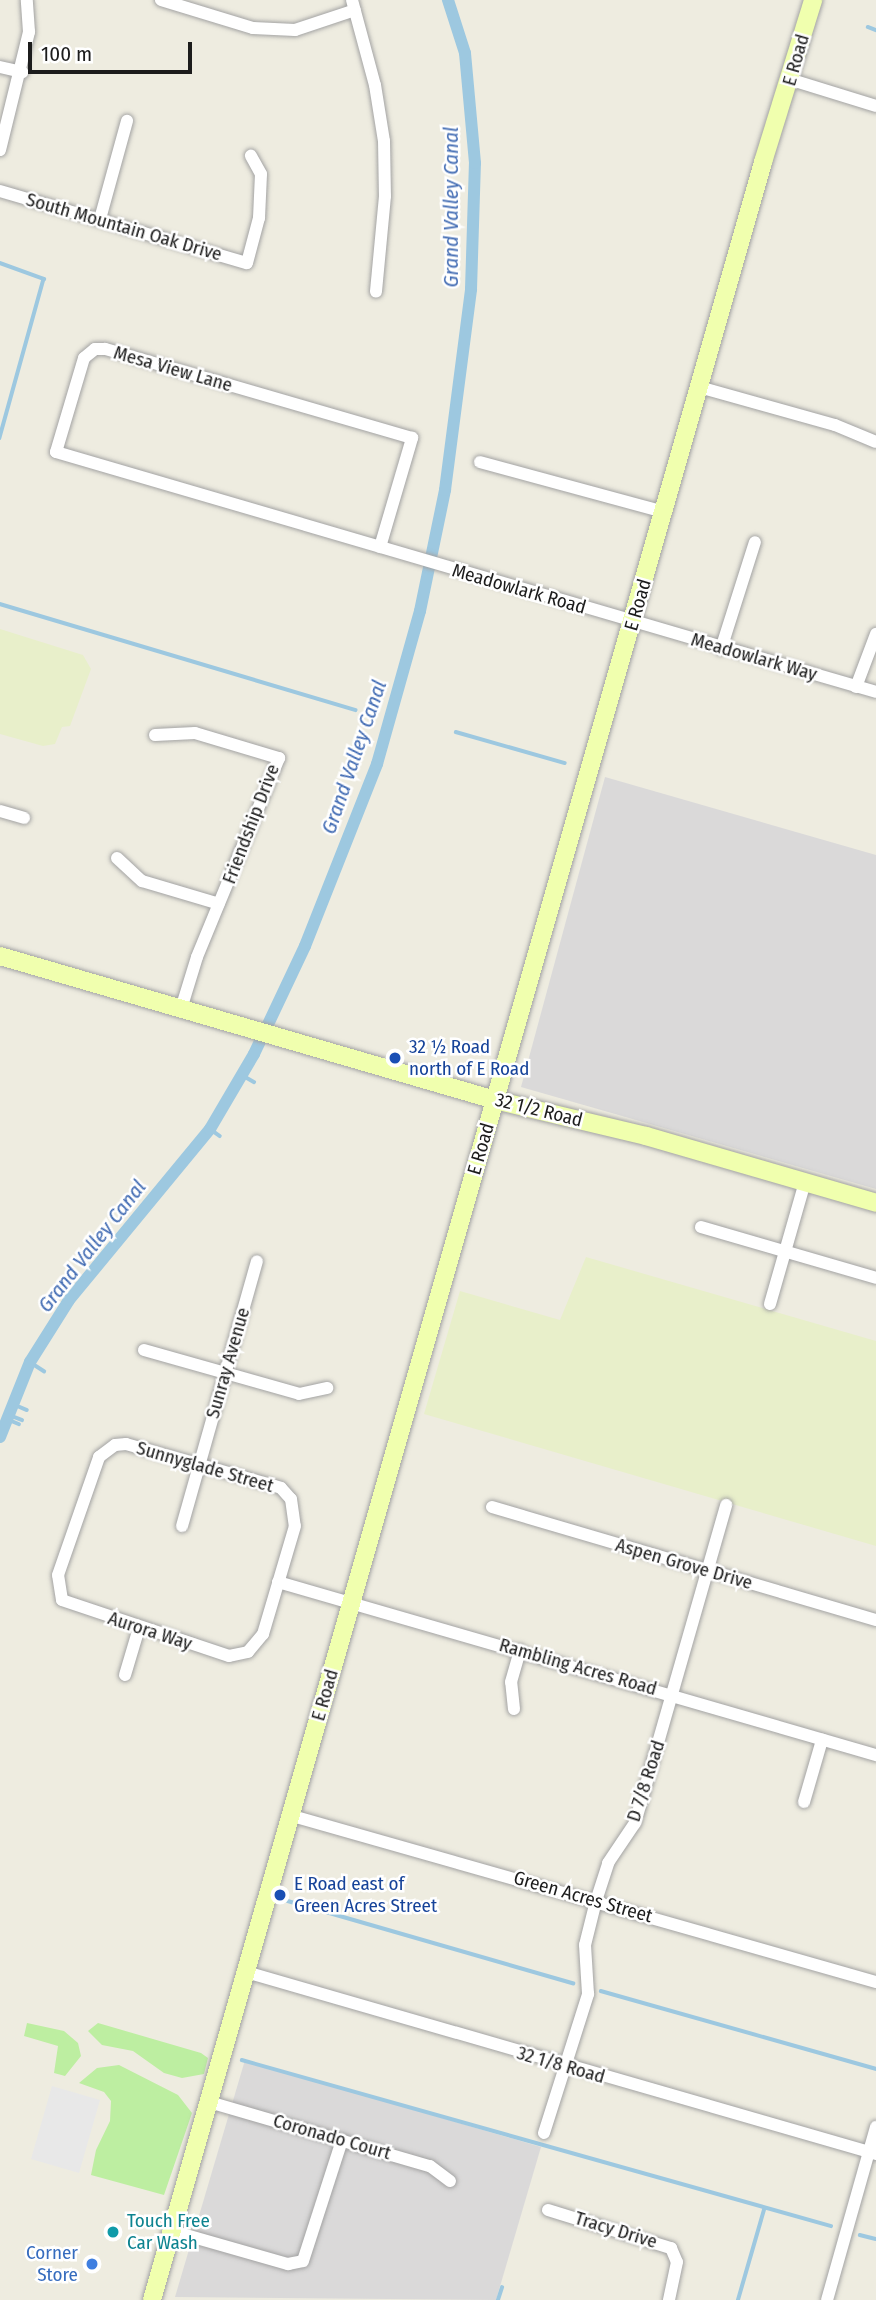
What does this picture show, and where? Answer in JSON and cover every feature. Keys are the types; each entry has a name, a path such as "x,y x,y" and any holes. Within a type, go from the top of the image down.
{"street":[{"path":"0,150 22,72 29,32 27,0"},
{"path":"161,0 253,28 295,30 353,5 384,141 385,196 376,292"},
{"name":"E Road","path":"152,2300 763,162 792,80 813,0"},
{"path":"0,67 22,72"},
{"path":"792,80 876,106"},
{"path":"100,219 127,121"},
{"name":"South Mountain Oak Drive","path":"0,191 247,263 259,218 261,174 251,156"},
{"name":"Mesa View Lane","path":"380,547 412,438 105,349 95,349 84,358 56,452 380,547 406,554"},
{"path":"699,387 835,425 876,442"},
{"path":"480,462 664,512"},
{"path":"721,649 755,542"},
{"name":"Meadowlark Road","path":"406,554 633,622"},
{"name":"Meadowlark Way","path":"633,622 876,692"},
{"path":"856,687 876,634"},
{"name":"Friendship Drive","path":"155,736 195,733 279,758 219,904 181,1009"},
{"path":"0,811 24,818"},
{"path":"117,858 142,881 219,904"},
{"name":"32 1/2 Road","path":"0,956 495,1100 646,1136 876,1203"},
{"path":"770,1304 805,1182"},
{"path":"701,1227 876,1278"},
{"name":"Sunray Avenue","path":"181,1526 257,1261"},
{"path":"144,1350 299,1394 327,1388"},
{"name":"Sunnyglade Street","path":"58,1592 58,1575 99,1457 115,1445 126,1444 281,1488 291,1499 295,1526 278,1582"},
{"name":"D 7/8 Road","path":"544,2133 588,1994 586,1945 596,1901 608,1863 635,1823 726,1505"},
{"name":"Aspen Grove Drive","path":"492,1507 876,1620"},
{"name":"Rambling Acres Road","path":"278,1582 876,1755"},
{"name":"Aurora Way","path":"58,1592 72,1606 229,1656 248,1653 263,1634 278,1582"},
{"path":"125,1675 139,1628"},
{"path":"514,1709 511,1682 520,1650"},
{"path":"804,1802 821,1740"},
{"name":"Green Acres Street","path":"289,1815 876,1982"},
{"name":"32 1/8 Road","path":"246,1972 566,2067 872,2153"},
{"name":"Coronado Court","path":"209,2102 430,2166 450,2181"},
{"path":"827,2300 872,2153 876,2127"},
{"path":"172,2231 288,2264 303,2261 342,2140"},
{"name":"Tracy Drive","path":"548,2210 671,2248 677,2262 669,2300"}],"shaded area":[{"path":"605,777 876,855 876,1189 521,1087"},
{"path":"245,2060 541,2147 496,2300 175,2297"},
{"path":"52,2086 100,2100 79,2173 31,2159"}],"green space":[{"path":"0,629 83,655 91,669 70,726 62,727 55,744 43,746 0,734"},
{"path":"586,1257 876,1341 876,1546 424,1414 460,1291 560,1320"},
{"path":"27,2023 64,2031 78,2043 81,2056 65,2076 54,2073 58,2046 24,2036"},
{"path":"98,2023 201,2053 208,2058 204,2074 182,2078 164,2073 133,2051 102,2045 88,2031"},
{"path":"119,2065 178,2095 192,2113 164,2195 91,2175 96,2150 110,2121 111,2101 104,2092 79,2083 97,2068"}],"waterway":[{"name":"Grand Valley Canal","path":"0,1437 30,1362 69,1300 210,1129 254,1054 305,946 377,764 420,611 445,490 471,289 475,163 465,53 448,0"},
{"path":"868,27 876,30"},
{"path":"0,263 44,279 0,438"},
{"path":"0,604 356,710"},
{"path":"456,732 565,763"},
{"path":"242,1075 254,1082"},
{"path":"210,1129 220,1136"},
{"path":"30,1362 44,1371"},
{"path":"13,1404 27,1410"},
{"path":"9,1415 22,1420"},
{"path":"7,1419 19,1424"},
{"path":"288,1901 573,1983"},
{"path":"601,1991 876,2069"},
{"path":"242,2060 831,2226"},
{"path":"738,2300 764,2210"},
{"path":"860,2235 876,2239"},
{"path":"498,2300 502,2288"}],"place":[{"name":"32 ½ Road north of E Road","path":"395,1058"},
{"name":"E Road east of Green Acres Street","path":"280,1895"},
{"name":"Touch Free Car Wash","path":"113,2232"},
{"name":"Corner Store","path":"92,2264"}]}
